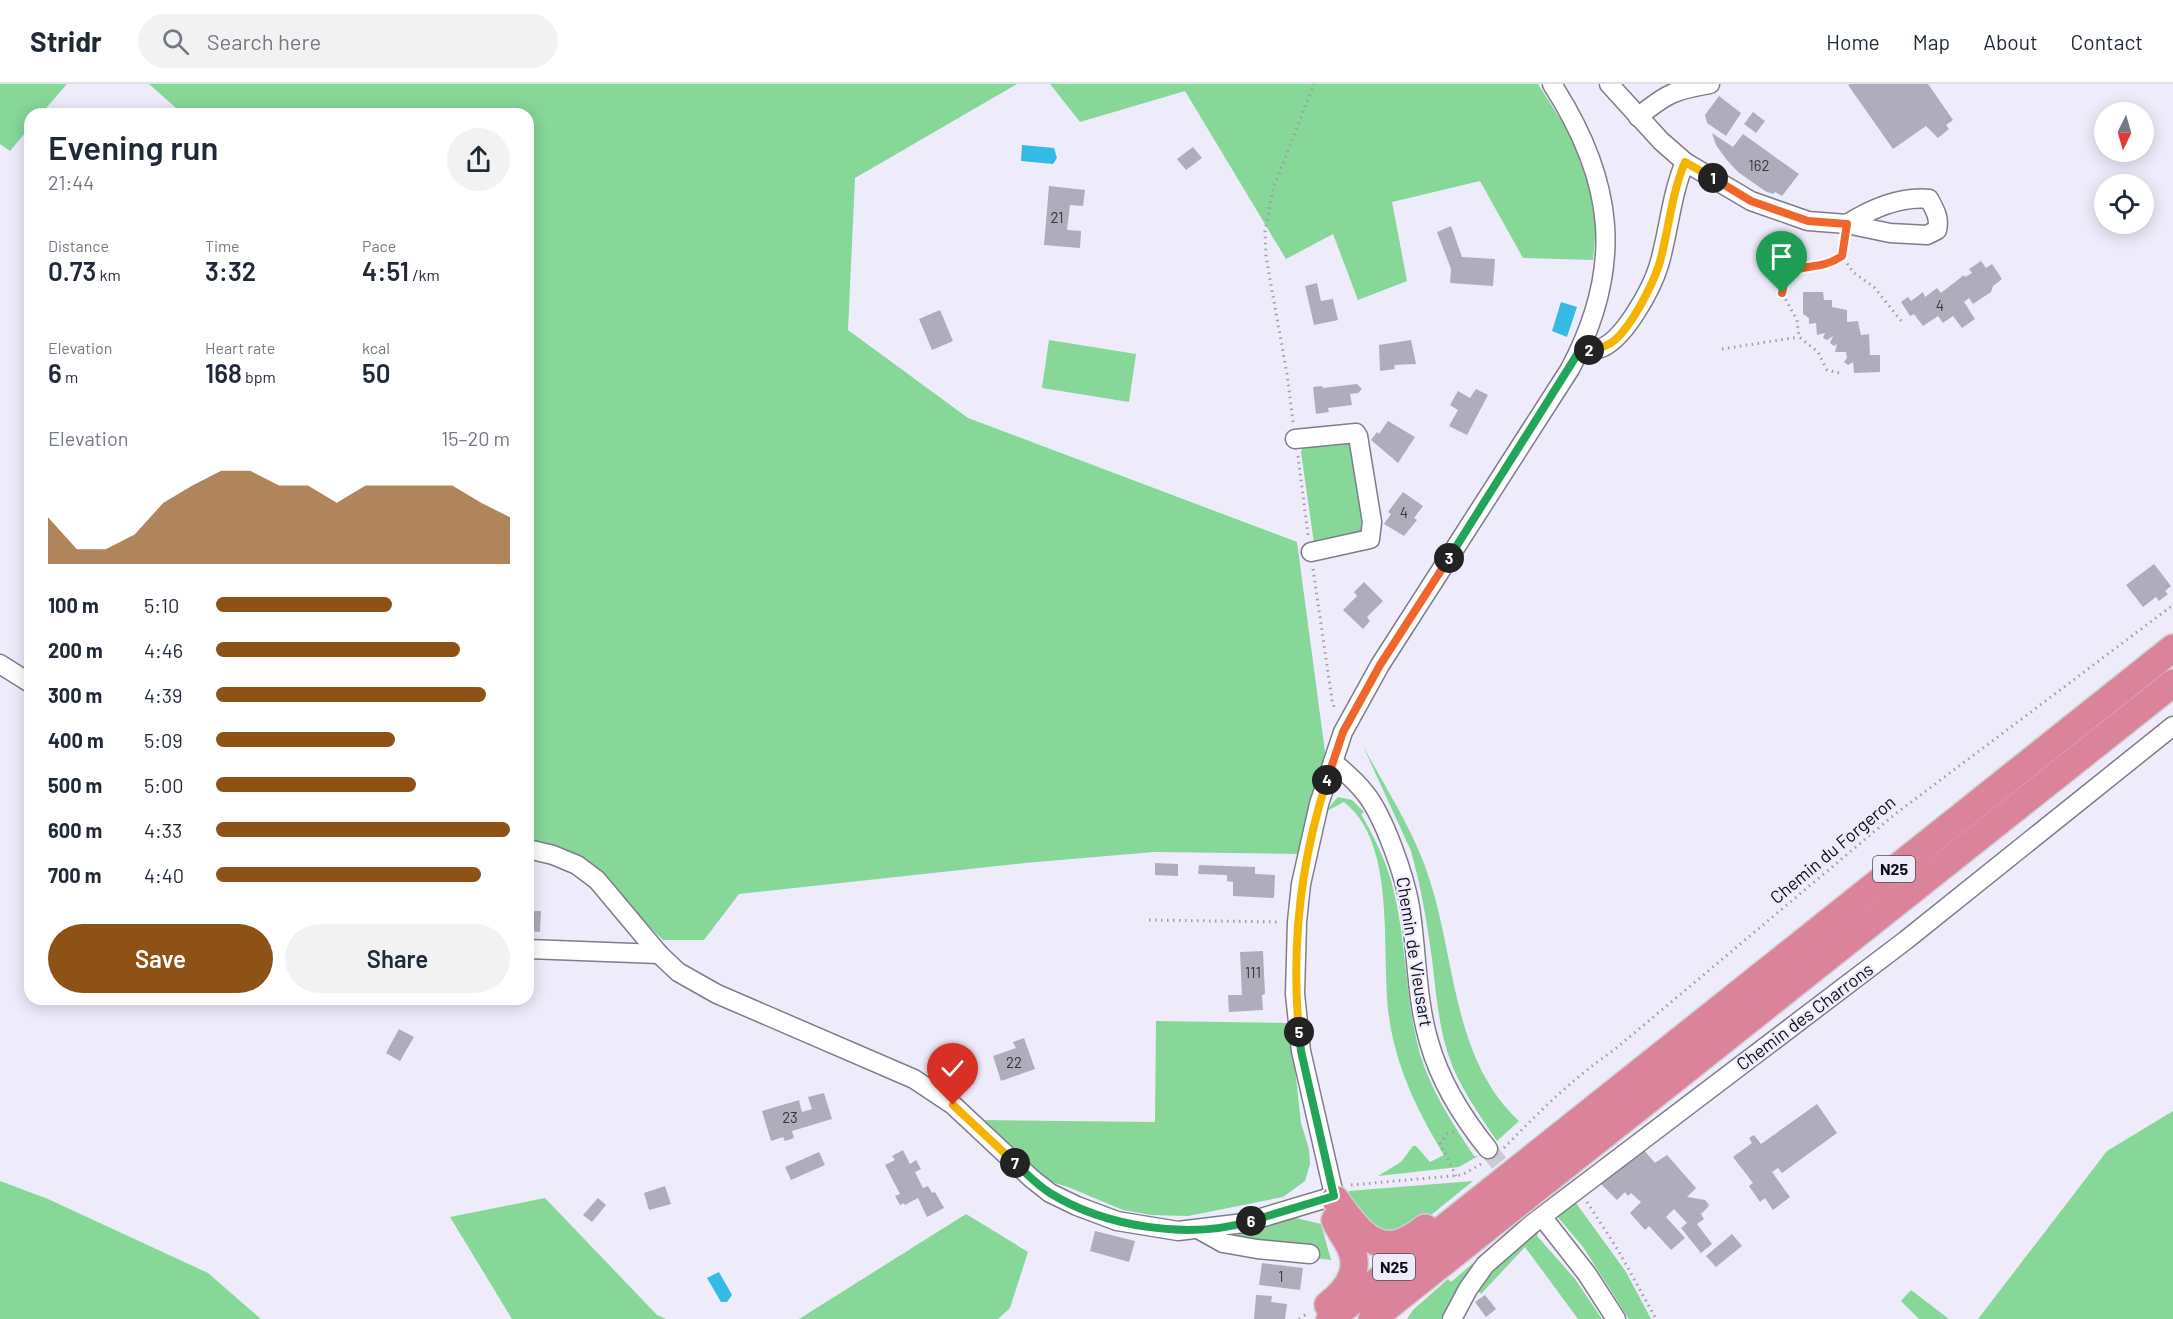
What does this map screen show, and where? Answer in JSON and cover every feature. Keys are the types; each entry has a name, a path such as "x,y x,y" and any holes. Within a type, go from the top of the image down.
{"highway":[{"name":"N25","path":"1330,1319 2173,648"},
{"name":"N25","path":"1372,1319 2173,683"},
{"path":"1334,1194 1358,1232 1368,1240 1381,1243 1405,1242 1447,1210 1458,1215"},
{"path":"1311,1319 1349,1285 1353,1272 1352,1250 1331,1211 1334,1194"},
{"path":"1398,1319 1405,1309 1438,1280 1437,1268"}],"street":[{"path":"534,850 577,865 597,880 659,954 678,972 717,994 914,1078 953,1105 1050,1193 1118,1221 1178,1231 1244,1223 1334,1194 1301,1051 1295,994 1297,922 1307,849 1343,732 1380,665 1580,350 1598,300 1605,261 1606,225 1601,193 1592,157 1571,114 1552,84"},
{"path":"1609,84 1638,117 1685,162 1751,201 1808,221 1847,224"},
{"path":"1638,117 1663,96 1686,88 1710,84"},
{"path":"1580,350 1600,349 1614,341 1640,304 1658,267 1676,182 1685,162"},
{"path":"1295,440 1356,433 1372,522 1370,539 1311,552"},
{"path":"0,664 24,679"},
{"name":"Chemin des Charrons","path":"1452,1319 1468,1289 1485,1265 1576,1189 1906,940 2173,726"},
{"name":"Chemin de Vieusart","path":"1333,762 1367,795 1398,860 1410,905 1429,1042 1449,1091 1470,1127 1488,1149"},
{"path":"534,949 659,954"},
{"path":"1547,1223 1587,1274 1616,1319"},
{"path":"1198,1229 1223,1244 1311,1254"}],"path":[{"path":"1287,374 1266,257 1265,231 1273,189 1314,84"},
{"path":"1847,224 1842,256 1854,273 1874,286 1902,322"},
{"path":"1839,373 1827,370 1818,352 1800,337 1797,320 1782,293 1786,274 1794,269 1825,266 1842,256"},
{"path":"1722,349 1800,337"},
{"name":"Chemin du Forgeron","path":"1522,1130 1562,1090 1614,1050 1894,815 2173,606"},
{"path":"1149,920 1297,922"},
{"path":"1456,1176 1440,1144 1447,1134 1470,1127"},
{"path":"1334,1194 1435,1178"},
{"path":"1576,1189 1588,1202 1618,1250 1656,1319"}],"green space":[{"path":"0,84 67,84 46,108 24,108 24,134 10,151 0,144"},
{"path":"149,84 1017,84 855,178 848,330 968,418 1297,542 1325,752 1300,854 1154,852 1025,863 739,894 704,940 663,940 588,867 534,846 534,108 176,108"},
{"path":"1050,84 1538,84 1584,156 1596,226 1593,260 1523,258 1480,181 1392,202 1407,281 1358,300 1333,234 1286,259 1185,91 1080,122"},
{"path":"1049,340 1136,354 1129,402 1042,388"},
{"path":"1350,438 1366,532 1314,543 1301,452 1303,447"},
{"path":"1363,746 1409,829 1424,863 1439,912 1460,1008 1469,1040 1481,1069 1497,1096 1519,1121 1497,1141 1476,1110 1452,1066 1440,1019 1430,945 1411,851"},
{"path":"1338,797 1352,800 1364,812 1361,814 1390,877 1400,921 1411,1010 1420,1054 1443,1107 1474,1156 1478,1156 1459,1167 1378,1176 1401,1162 1413,1146 1416,1146 1430,1162 1444,1155 1412,1095 1391,1029 1384,908 1374,847 1362,822 1344,802 1325,812"},
{"path":"1156,1021 1290,1023 1301,1123 1309,1149 1310,1164 1305,1181 1283,1197 1188,1216 1151,1215 1123,1210 1068,1187 1038,1178 980,1120 1155,1122"},
{"path":"2173,1111 2173,1319 1978,1319 2107,1151"},
{"path":"0,1181 48,1199 208,1273 261,1319 0,1319"},
{"path":"1473,1181 1415,1228 1382,1237 1345,1198 1349,1191"},
{"path":"545,1198 657,1315 666,1319 512,1319 450,1217"},
{"path":"1576,1203 1626,1272 1651,1319 1629,1319 1583,1247 1557,1216"},
{"path":"966,1214 1028,1252 1010,1308 998,1319 799,1319"},
{"path":"1296,1218 1321,1224 1331,1260 1236,1239 1238,1234"},
{"path":"1538,1231 1537,1236 1575,1279 1602,1319 1578,1319 1525,1247 1481,1294 1476,1288 1497,1264"},
{"path":"1505,1236 1445,1319 1407,1319 1413,1310 1448,1279 1451,1282"},
{"path":"1911,1290 1949,1319 1919,1319 1901,1301"}],"water":[{"path":"1022,145 1054,148 1057,158 1053,164 1021,161"},
{"path":"1561,302 1577,307 1567,337 1552,331"},
{"path":"719,1272 732,1295 727,1302 721,1302 707,1278"}],"building":[{"path":"1928,84 1953,120 1946,125 1949,129 1938,138 1926,126 1893,149 1848,85"},
{"path":"1719,96 1741,113 1726,136 1707,123 1705,115"},
{"path":"1753,112 1765,121 1756,133 1744,124"},
{"path":"1712,133 1733,147 1743,134 1799,174 1782,196 1775,192 1773,194 1765,191 1738,172 1726,159 1716,145"},
{"path":"1193,147 1202,158 1186,170 1177,159"},
{"path":"1049,186 1085,190 1083,206 1070,205 1067,230 1081,231 1080,248 1044,245"},
{"path":"1451,226 1462,257 1495,259 1493,286 1450,283 1451,269 1437,232"},
{"path":"1981,261 1986,268 1992,264 2002,279 1993,286 1991,292 1973,304 1969,298 1964,302 1975,319 1962,328 1953,316 1943,323 1938,316 1923,326 1914,314 1910,316 1901,302 1908,297 1911,301 1923,292 1925,297 1937,288 1941,293 1964,275 1965,277 1972,273 1969,269"},
{"path":"1317,283 1321,301 1333,299 1338,320 1314,325 1305,286"},
{"path":"1803,292 1823,292 1824,300 1832,300 1832,307 1847,310 1847,322 1858,321 1861,335 1869,334 1870,355 1880,355 1880,372 1854,373 1853,362 1848,365 1844,362 1847,358 1846,352 1835,352 1837,344 1834,346 1830,343 1833,336 1827,340 1823,338 1825,333 1817,335 1816,323 1809,324 1809,318 1803,314"},
{"path":"940,310 953,341 932,350 919,319"},
{"path":"1411,340 1416,364 1394,365 1395,369 1380,371 1379,345"},
{"path":"1357,384 1362,389 1358,393 1350,394 1352,405 1328,408 1329,412 1316,414 1313,387"},
{"path":"1476,389 1488,395 1467,435 1449,426 1458,410 1450,405 1458,391 1470,398"},
{"path":"1388,421 1415,437 1398,463 1371,440 1377,432 1379,434"},
{"path":"1403,492 1423,506 1414,518 1417,520 1404,536 1384,524 1391,514 1388,512"},
{"path":"2154,564 2171,586 2165,591 2168,594 2159,601 2156,597 2143,607 2126,585"},
{"path":"1364,582 1383,601 1367,617 1370,621 1363,629 1343,610 1357,596 1354,592"},
{"path":"1155,863 1178,864 1178,876 1155,875"},
{"path":"1199,865 1255,867 1255,874 1275,875 1274,898 1233,896 1233,882 1227,881 1227,875 1198,874"},
{"path":"534,911 541,911 540,932 534,932"},
{"path":"1263,951 1265,994 1262,995 1263,1010 1229,1012 1228,995 1242,995 1240,952"},
{"path":"399,1029 414,1037 400,1061 386,1053"},
{"path":"1024,1038 1035,1069 1001,1081 993,1056 1016,1048 1013,1042"},
{"path":"824,1093 832,1119 792,1131 794,1138 785,1141 783,1137 771,1141 762,1111 799,1100 802,1112 812,1109 808,1097"},
{"path":"1817,1104 1837,1133 1782,1173 1778,1168 1772,1172 1790,1197 1773,1210 1765,1198 1760,1202 1749,1186 1753,1183 1733,1157 1752,1143 1749,1138 1754,1135 1761,1144"},
{"path":"1642,1148 1655,1163 1667,1155 1696,1188 1687,1197 1705,1200 1710,1206 1707,1205 1708,1207 1701,1214 1704,1219 1697,1224 1712,1244 1701,1253 1681,1228 1687,1223 1674,1209 1666,1217 1685,1238 1671,1250 1649,1226 1645,1230 1630,1213 1641,1202 1631,1193 1628,1196 1625,1192 1617,1200 1601,1184"},
{"path":"903,1150 910,1164 916,1160 921,1169 915,1172 923,1188 928,1186 932,1193 935,1192 944,1208 927,1217 918,1198 905,1205 904,1203 900,1205 895,1196 900,1194 885,1165 895,1160 892,1156"},
{"path":"819,1152 825,1165 791,1180 785,1167"},
{"path":"665,1186 671,1204 649,1210 644,1193"},
{"path":"598,1198 606,1205 592,1222 583,1215"},
{"path":"1095,1231 1135,1241 1129,1262 1090,1251"},
{"path":"1732,1234 1742,1246 1716,1267 1706,1256"},
{"path":"1262,1263 1303,1268 1300,1290 1259,1285"},
{"path":"1256,1295 1272,1296 1271,1302 1287,1304 1285,1319 1254,1319"},
{"path":"1485,1295 1496,1309 1486,1317 1475,1302"}],"tunnel":[{"path":"1488,1149 1547,1223"}],"route":[{"path":"953,1105 1050,1193 1118,1221 1178,1231 1244,1223 1334,1196 1301,1051 1295,994 1297,922 1307,849 1343,732 1380,665 1580,350 1600,349 1614,341 1628,325 1658,267 1676,182 1685,162 1751,201 1808,221 1847,224 1842,256 1825,266 1794,269 1786,274 1782,293"}]}
